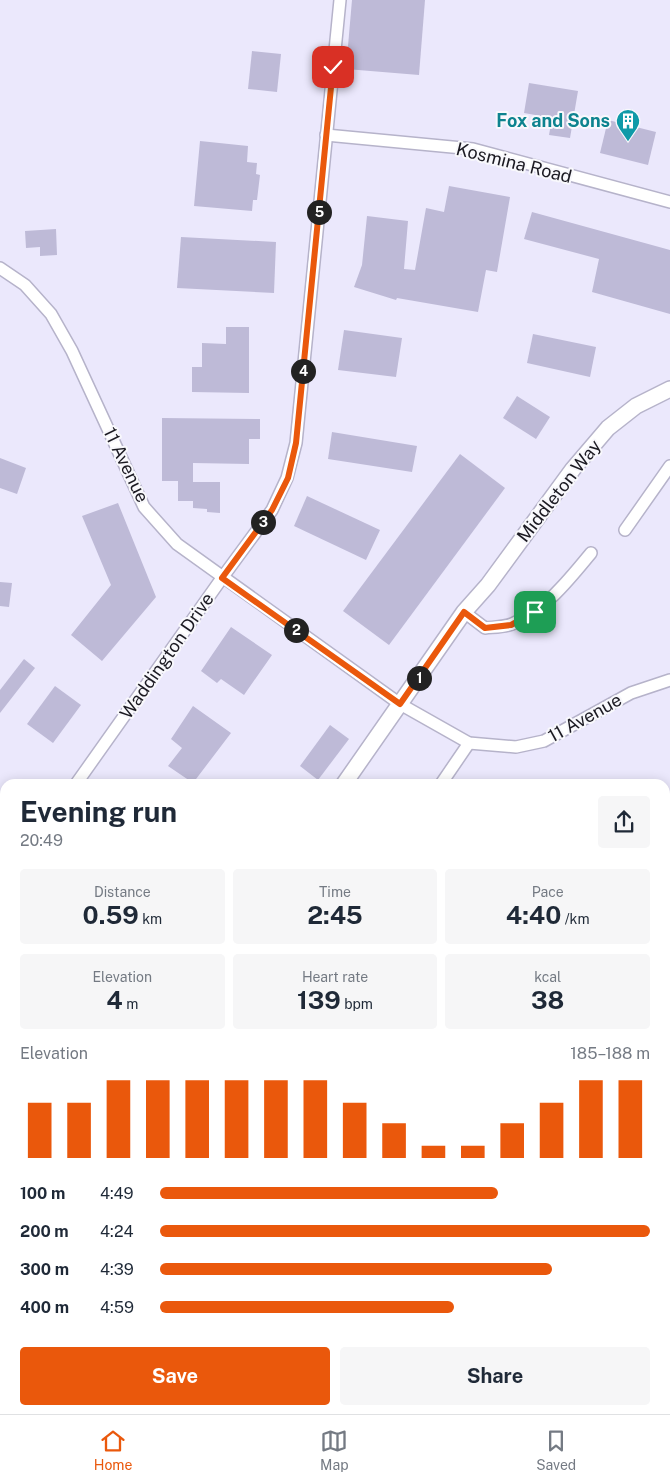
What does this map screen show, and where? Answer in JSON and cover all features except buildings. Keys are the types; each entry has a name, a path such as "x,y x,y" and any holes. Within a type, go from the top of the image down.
{"street":[{"name":"Waddington Drive","path":"80,779 272,510 288,478 296,443 340,0"},
{"name":"Kosmina Road","path":"326,134 473,149 670,202"},
{"name":"11 Avenue","path":"0,268 25,285 51,314 72,351 144,507 177,544 400,704 469,743 516,747 544,741 631,692 670,680"},
{"name":"Middleton Way","path":"348,779 464,612 488,585 573,469 608,428 636,406 670,389"},
{"path":"625,530 670,466"},
{"path":"464,612 485,628 511,625 535,612 560,591 591,554"},
{"path":"444,779 469,743"}],"place":[{"name":"Fox and Sons","path":"628,142"}],"route":[{"path":"333,67 296,443 288,478 272,510 222,578 400,704 464,612 485,628 511,625 535,612"}]}
